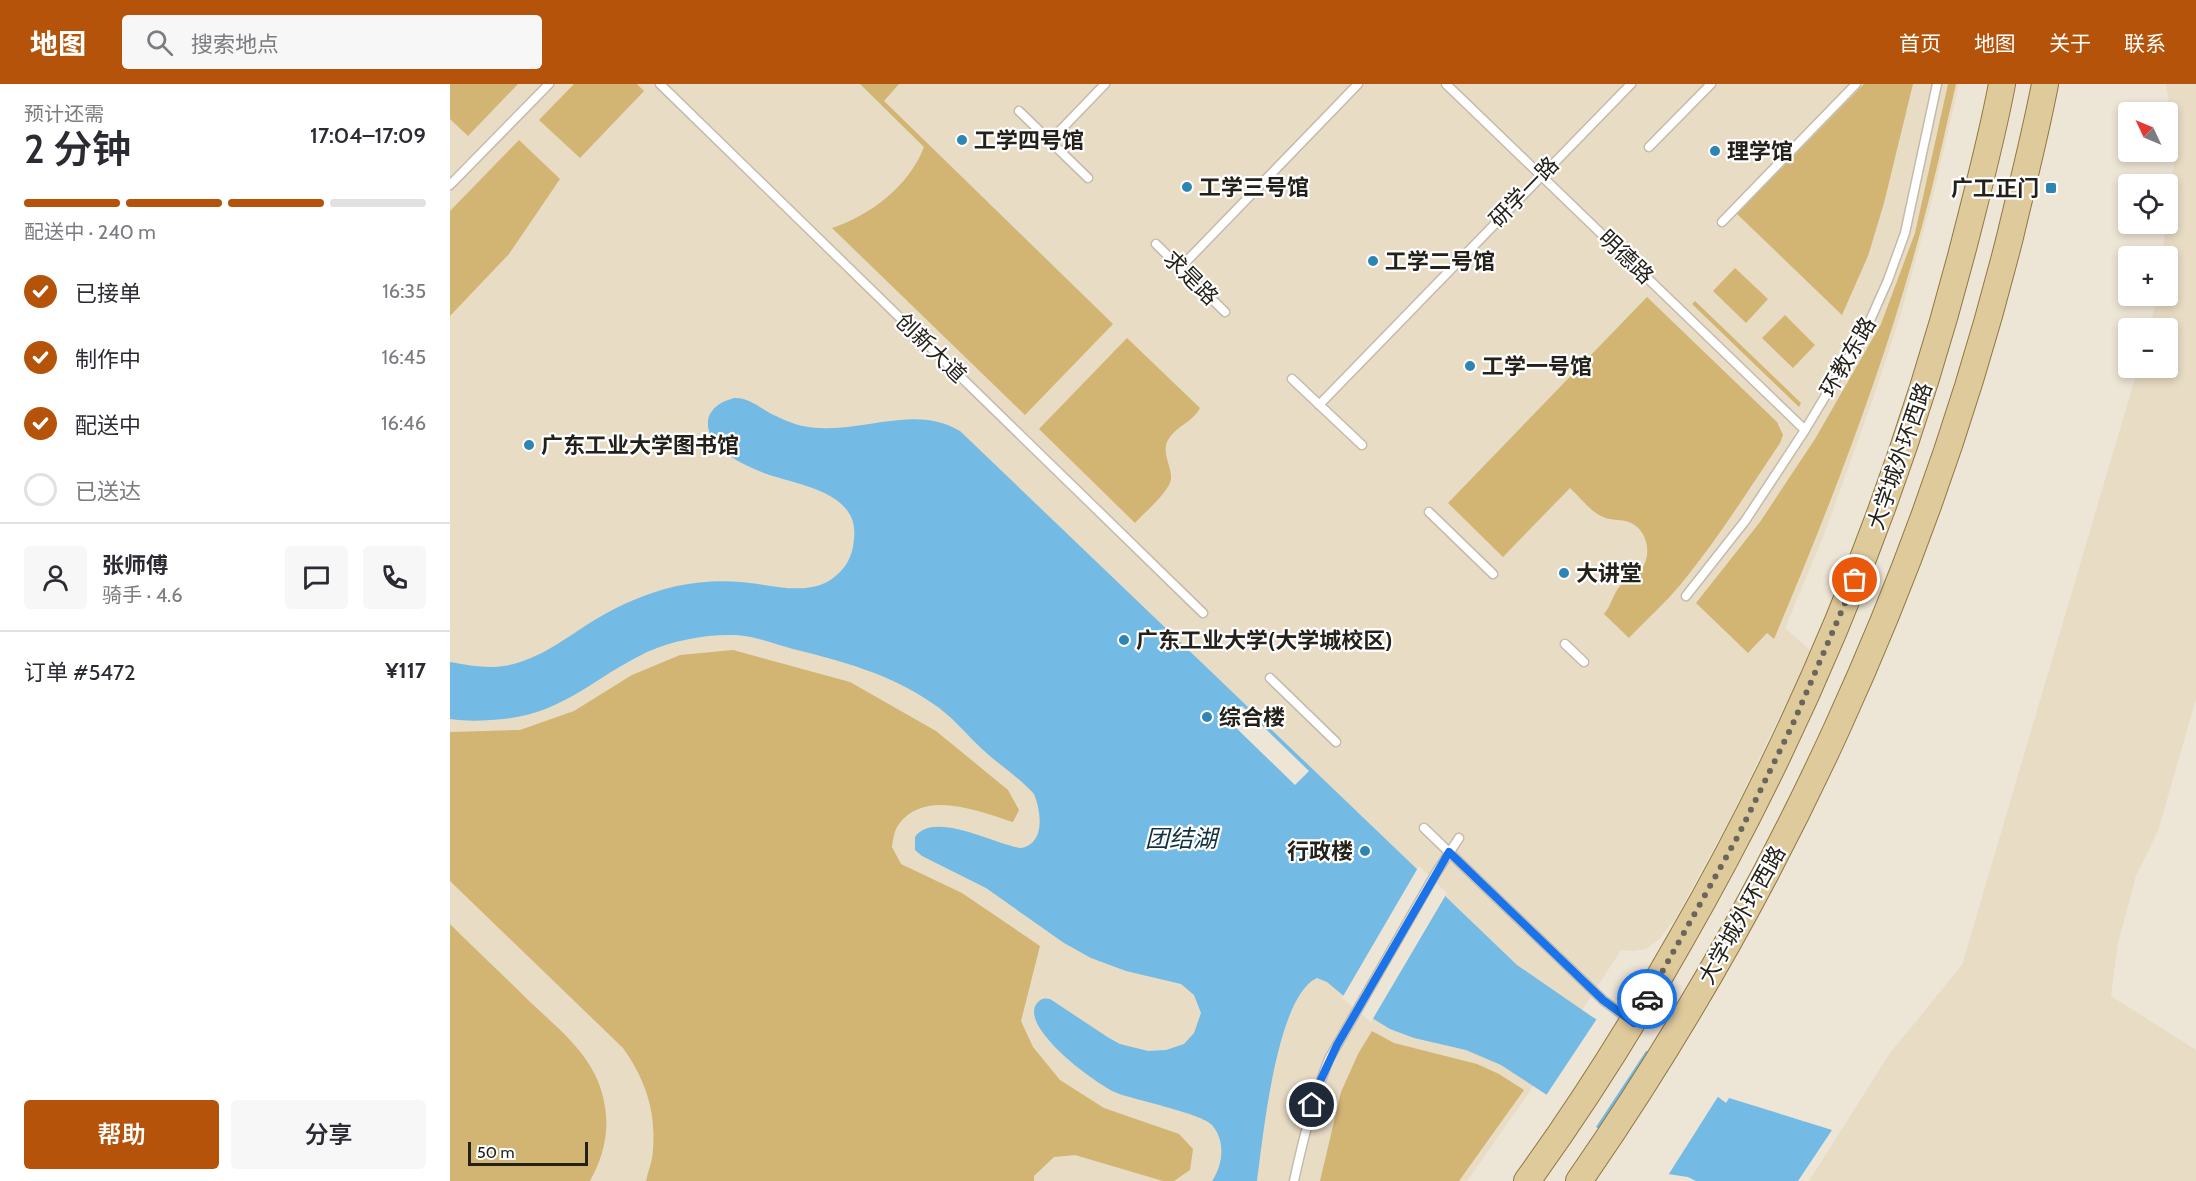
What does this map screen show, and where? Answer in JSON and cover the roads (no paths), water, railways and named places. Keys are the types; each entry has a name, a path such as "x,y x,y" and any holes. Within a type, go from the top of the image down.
{"main road":[{"name":"大学城外环西路","path":"1527,1181 1634,1023 1674,953 1738,836 1792,726 1840,617 1877,524 1917,410 1950,302 1990,145 2002,84"},
{"name":"大学城外环西路","path":"1579,1181 1672,1040 1776,855 1826,753 1879,633 1909,558 1957,422 1990,313 2031,154 2045,84"},
{"path":"1674,953 1685,944 1692,943 1705,948 1713,960 1710,973"}],"lane":[{"path":"450,185 549,84"},
{"name":"创新大道","path":"660,84 1203,613"},
{"path":"1050,141 1105,84"},
{"path":"1180,268 1358,84"},
{"name":"明德路","path":"1446,84 1805,430"},
{"name":"研学一路","path":"1319,405 1631,84"},
{"path":"1649,147 1711,84"},
{"path":"1722,222 1856,84"},
{"name":"环教东路","path":"1686,596 1744,521 1805,430 1868,325 1905,233 1937,84"},
{"path":"1019,111 1088,178"},
{"name":"求是路","path":"1156,243 1226,312"},
{"path":"1292,379 1362,445"},
{"path":"1429,512 1493,574"},
{"path":"1565,644 1584,662"},
{"path":"1270,678 1336,742"},
{"path":"1424,828 1603,1000 1634,1023"},
{"path":"1294,1181 1316,1090 1329,1059 1459,838"}],"water":[{"name":"团结湖","path":"734,398 756,404 786,421 809,427 838,428 909,419 943,424 960,431 1517,965 1726,1103 1729,1098 1832,1130 1798,1181 1696,1181 1688,1177 1668,1174 1501,1065 1466,1050 1414,1038 1390,1029 1364,1013 1327,982 1317,978 1303,990 1291,1011 1282,1039 1268,1103 1257,1181 1212,1181 1219,1168 1221,1146 1212,1125 1196,1116 1126,1096 1107,1088 1078,1067 1048,1039 1038,1025 1034,1012 1039,1001 1050,999 1120,1044 1148,1051 1166,1050 1184,1044 1194,1033 1201,1013 1194,995 1181,984 1126,971 1091,958 1064,943 986,888 922,856 915,850 915,837 924,830 936,827 965,831 1021,848 1035,840 1040,826 1034,794 982,749 946,713 916,693 882,676 829,658 750,637 714,636 679,641 647,652 556,705 537,712 491,720 450,719 450,662 490,667 504,666 528,659 551,648 623,605 654,592 677,586 724,581 806,588 830,581 843,569 853,548 853,523 847,510 837,500 808,486 764,473 744,464 731,457 714,442 708,429 709,416 716,406"}],"place":[{"name":"工学四号馆","path":"962,140"},
{"name":"理学馆","path":"1715,151"},
{"name":"工学三号馆","path":"1187,187"},
{"name":"广工正门","path":"2051,188"},
{"name":"工学二号馆","path":"1373,261"},
{"name":"工学一号馆","path":"1470,366"},
{"name":"广东工业大学图书馆","path":"529,445"},
{"name":"大讲堂","path":"1564,573"},
{"name":"广东工业大学(大学城校区)","path":"1124,640"},
{"name":"综合楼","path":"1207,717"},
{"name":"行政楼","path":"1365,851"}]}
